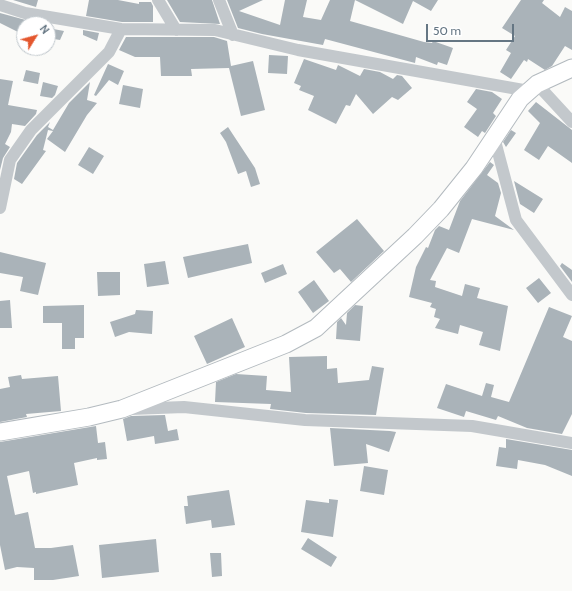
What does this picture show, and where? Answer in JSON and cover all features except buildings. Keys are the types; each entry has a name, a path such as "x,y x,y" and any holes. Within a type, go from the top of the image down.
{"street":[{"path":"158,0 176,30"},
{"path":"219,0 233,34"},
{"path":"0,5 26,13 121,29 215,30 298,50 533,87 572,122"},
{"path":"0,208 10,160 31,130 109,52 121,29"},
{"path":"0,432 89,417 122,409 286,344 316,328 442,209 474,168 520,99 533,87 572,68"},
{"path":"494,137 516,220 572,295"},
{"path":"122,409 184,406 306,420 472,426 572,443"}]}
